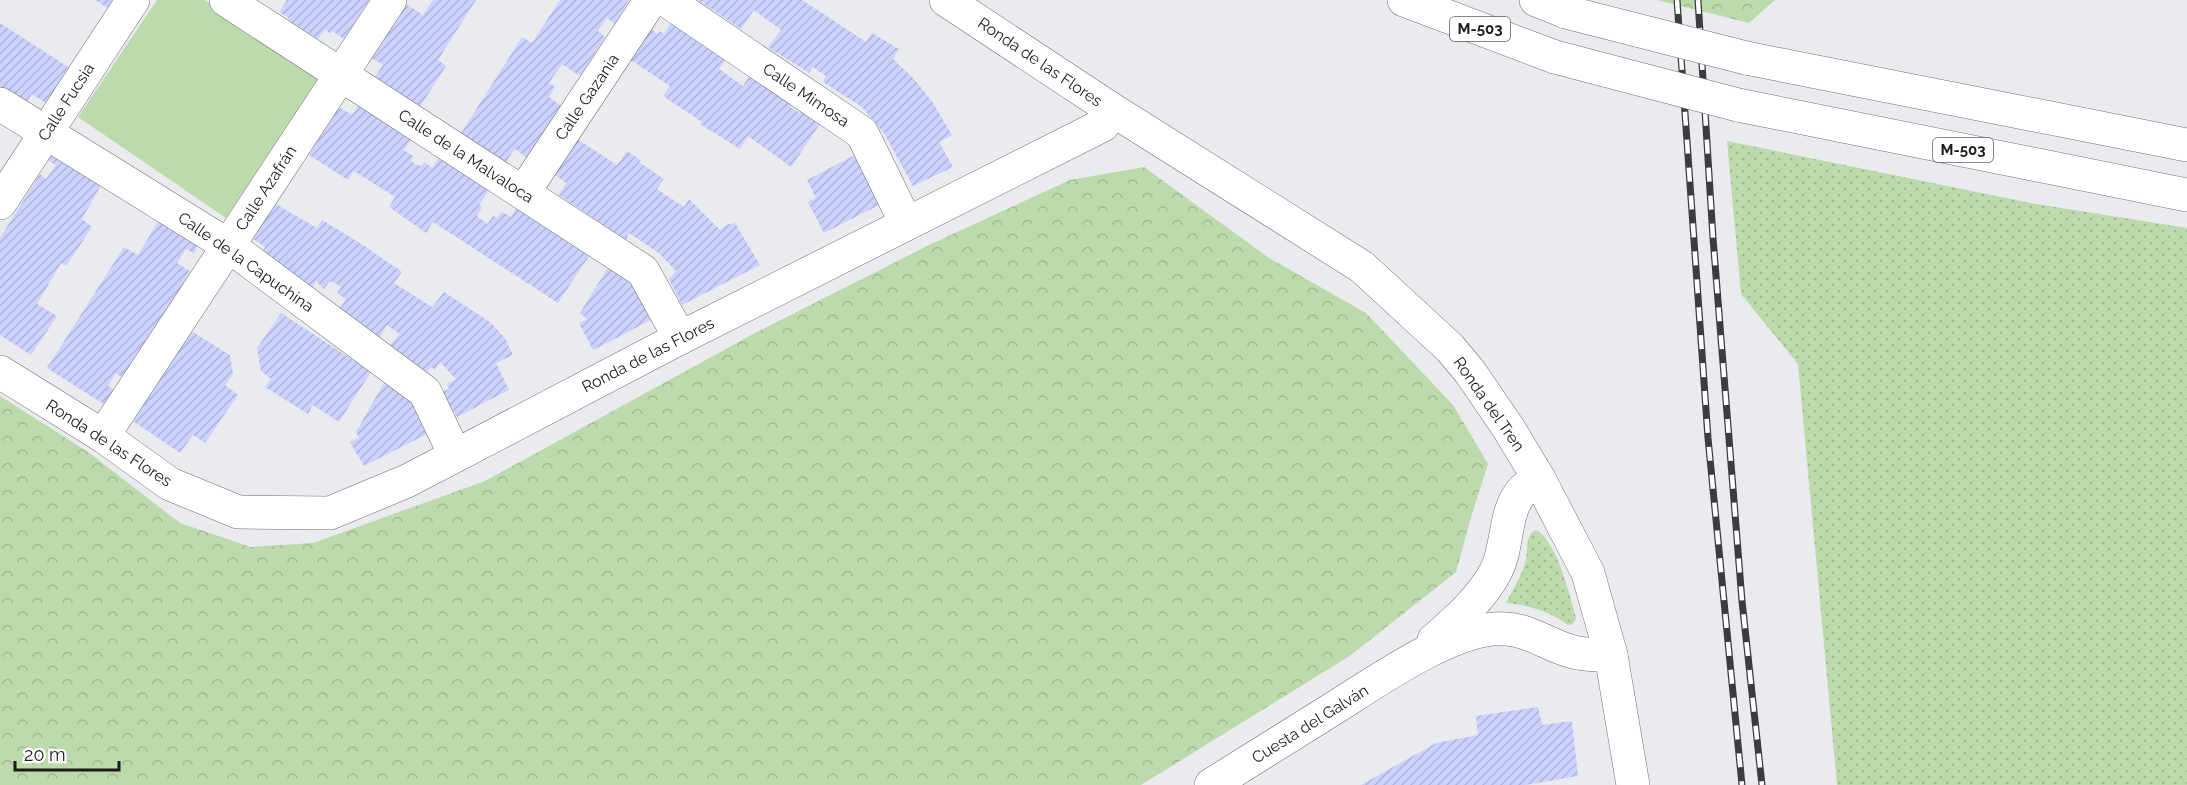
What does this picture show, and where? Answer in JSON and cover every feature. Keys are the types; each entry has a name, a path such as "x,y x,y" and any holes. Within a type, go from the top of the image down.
{"main road":[{"name":"Calle Fucsia","path":"0,203 133,0"},
{"name":"Calle de la Malvaloca","path":"226,0 642,271 680,338"},
{"name":"Calle Azafrán","path":"103,436 390,0"},
{"name":"Calle Gazania","path":"523,193 651,0"},
{"name":"Calle Mimosa","path":"666,0 862,133 906,224"},
{"name":"Ronda de las Flores","path":"0,372 103,436 170,484 238,512 330,513 407,481 680,338 1103,125 1111,109 946,0"},
{"name":"M-503","path":"1404,0 1555,57 1738,105 2187,195"},
{"path":"1536,0 1566,12 1746,58 2187,145"},
{"name":"Calle de la Capuchina","path":"0,105 229,246 425,392 455,456"},
{"name":"Ronda del Tren","path":"1111,109 1362,267 1449,348 1470,372 1509,429 1539,479 1588,573 1611,655 1630,784"},
{"name":"Cuesta del Galván","path":"1408,662 1468,609 1483,592 1497,570 1515,503 1524,488 1539,479"},
{"name":"Cuesta del Galván","path":"1211,785 1408,662 1461,636 1485,629 1506,628 1527,633 1569,651 1611,655"}],"green space":[{"path":"157,0 204,0 320,78 226,218 78,117"},
{"path":"1657,0 1775,0 1749,23"},
{"path":"1727,141 2031,203 2187,228 2187,785 1837,785 1798,364 1741,294"},
{"path":"1144,167 1269,258 1366,313 1453,405 1488,464 1456,572 1351,655 1141,785 0,785 0,396 88,452 180,523 251,547 313,543 485,481 755,333 931,244 1070,180"},
{"path":"1536,530 1550,545 1562,570 1576,618 1573,624 1568,625 1538,610 1506,603 1525,565 1528,539"}],"building":[{"path":"95,0 115,0 109,9"},
{"path":"287,0 369,0 344,39 332,31 330,34 325,29 318,39 279,12"},
{"path":"433,0 476,0 438,60 446,66 420,107 375,77 383,65 370,57 406,4 423,15"},
{"path":"560,0 629,0 615,24 607,18 598,31 605,37 580,76 562,64 549,83 555,87 549,97 561,106 528,158 515,149 506,162 461,133 522,37 532,43"},
{"path":"698,0 802,0 866,42 872,33 899,49 893,59 914,79 933,103 952,135 939,142 953,167 913,186 884,133 862,107 823,82 826,76 813,67 809,73 768,47 781,30 754,10 741,29"},
{"path":"672,21 727,57 719,69 743,86 752,72 795,100 790,107 800,113 803,106 824,118 791,167 748,136 740,149 700,124 702,122 663,96 670,86 629,59 649,28 658,34 660,31 664,34"},
{"path":"0,23 68,67 47,104 32,94 24,106 0,90"},
{"path":"359,104 413,137 404,150 413,156 411,161 415,164 421,166 424,162 432,168 441,155 491,187 479,205 482,207 477,216 487,224 493,216 497,218 502,212 511,217 517,207 591,253 558,303 433,222 426,233 389,207 395,197 354,171 348,180 309,155 339,107 352,115"},
{"path":"577,139 617,165 627,151 664,179 657,189 684,207 689,199 720,230 726,225 735,223 760,265 682,305 669,279 676,271 659,253 629,233 626,240 559,195 566,183 554,174"},
{"path":"56,147 105,178 82,219 92,227 66,266 61,263 37,304 57,316 31,355 0,335 0,238 40,174 46,179 56,165 47,160"},
{"path":"859,153 885,202 824,233 808,202 816,198 807,180"},
{"path":"276,204 317,228 322,220 363,245 402,272 394,283 432,307 444,292 490,322 505,338 513,355 496,363 509,390 457,417 442,392 449,389 447,384 456,379 440,362 435,370 431,367 427,372 389,346 400,334 387,325 379,339 337,313 346,299 337,293 341,287 336,284 330,281 324,289 316,281 309,295 257,259 265,247 252,238"},
{"path":"162,215 200,240 194,254 186,249 177,263 190,271 161,324 123,378 116,373 108,386 116,391 105,405 47,368 124,247 138,255"},
{"path":"609,266 640,292 653,319 593,350 579,323 587,319 580,313"},
{"path":"281,313 371,372 339,422 313,405 308,414 265,387 271,379 261,371 257,348"},
{"path":"191,331 230,355 233,374 225,385 238,395 205,443 193,435 180,453 133,421"},
{"path":"385,381 414,402 429,433 364,466 350,442 359,438 356,432"},
{"path":"1538,707 1542,725 1572,721 1578,776 1525,785 1361,785 1436,743 1478,735 1476,716"}],"railway":[{"path":"1677,0 1708,438 1742,785"},
{"path":"1698,0 1713,238 1742,601 1762,785"}]}
